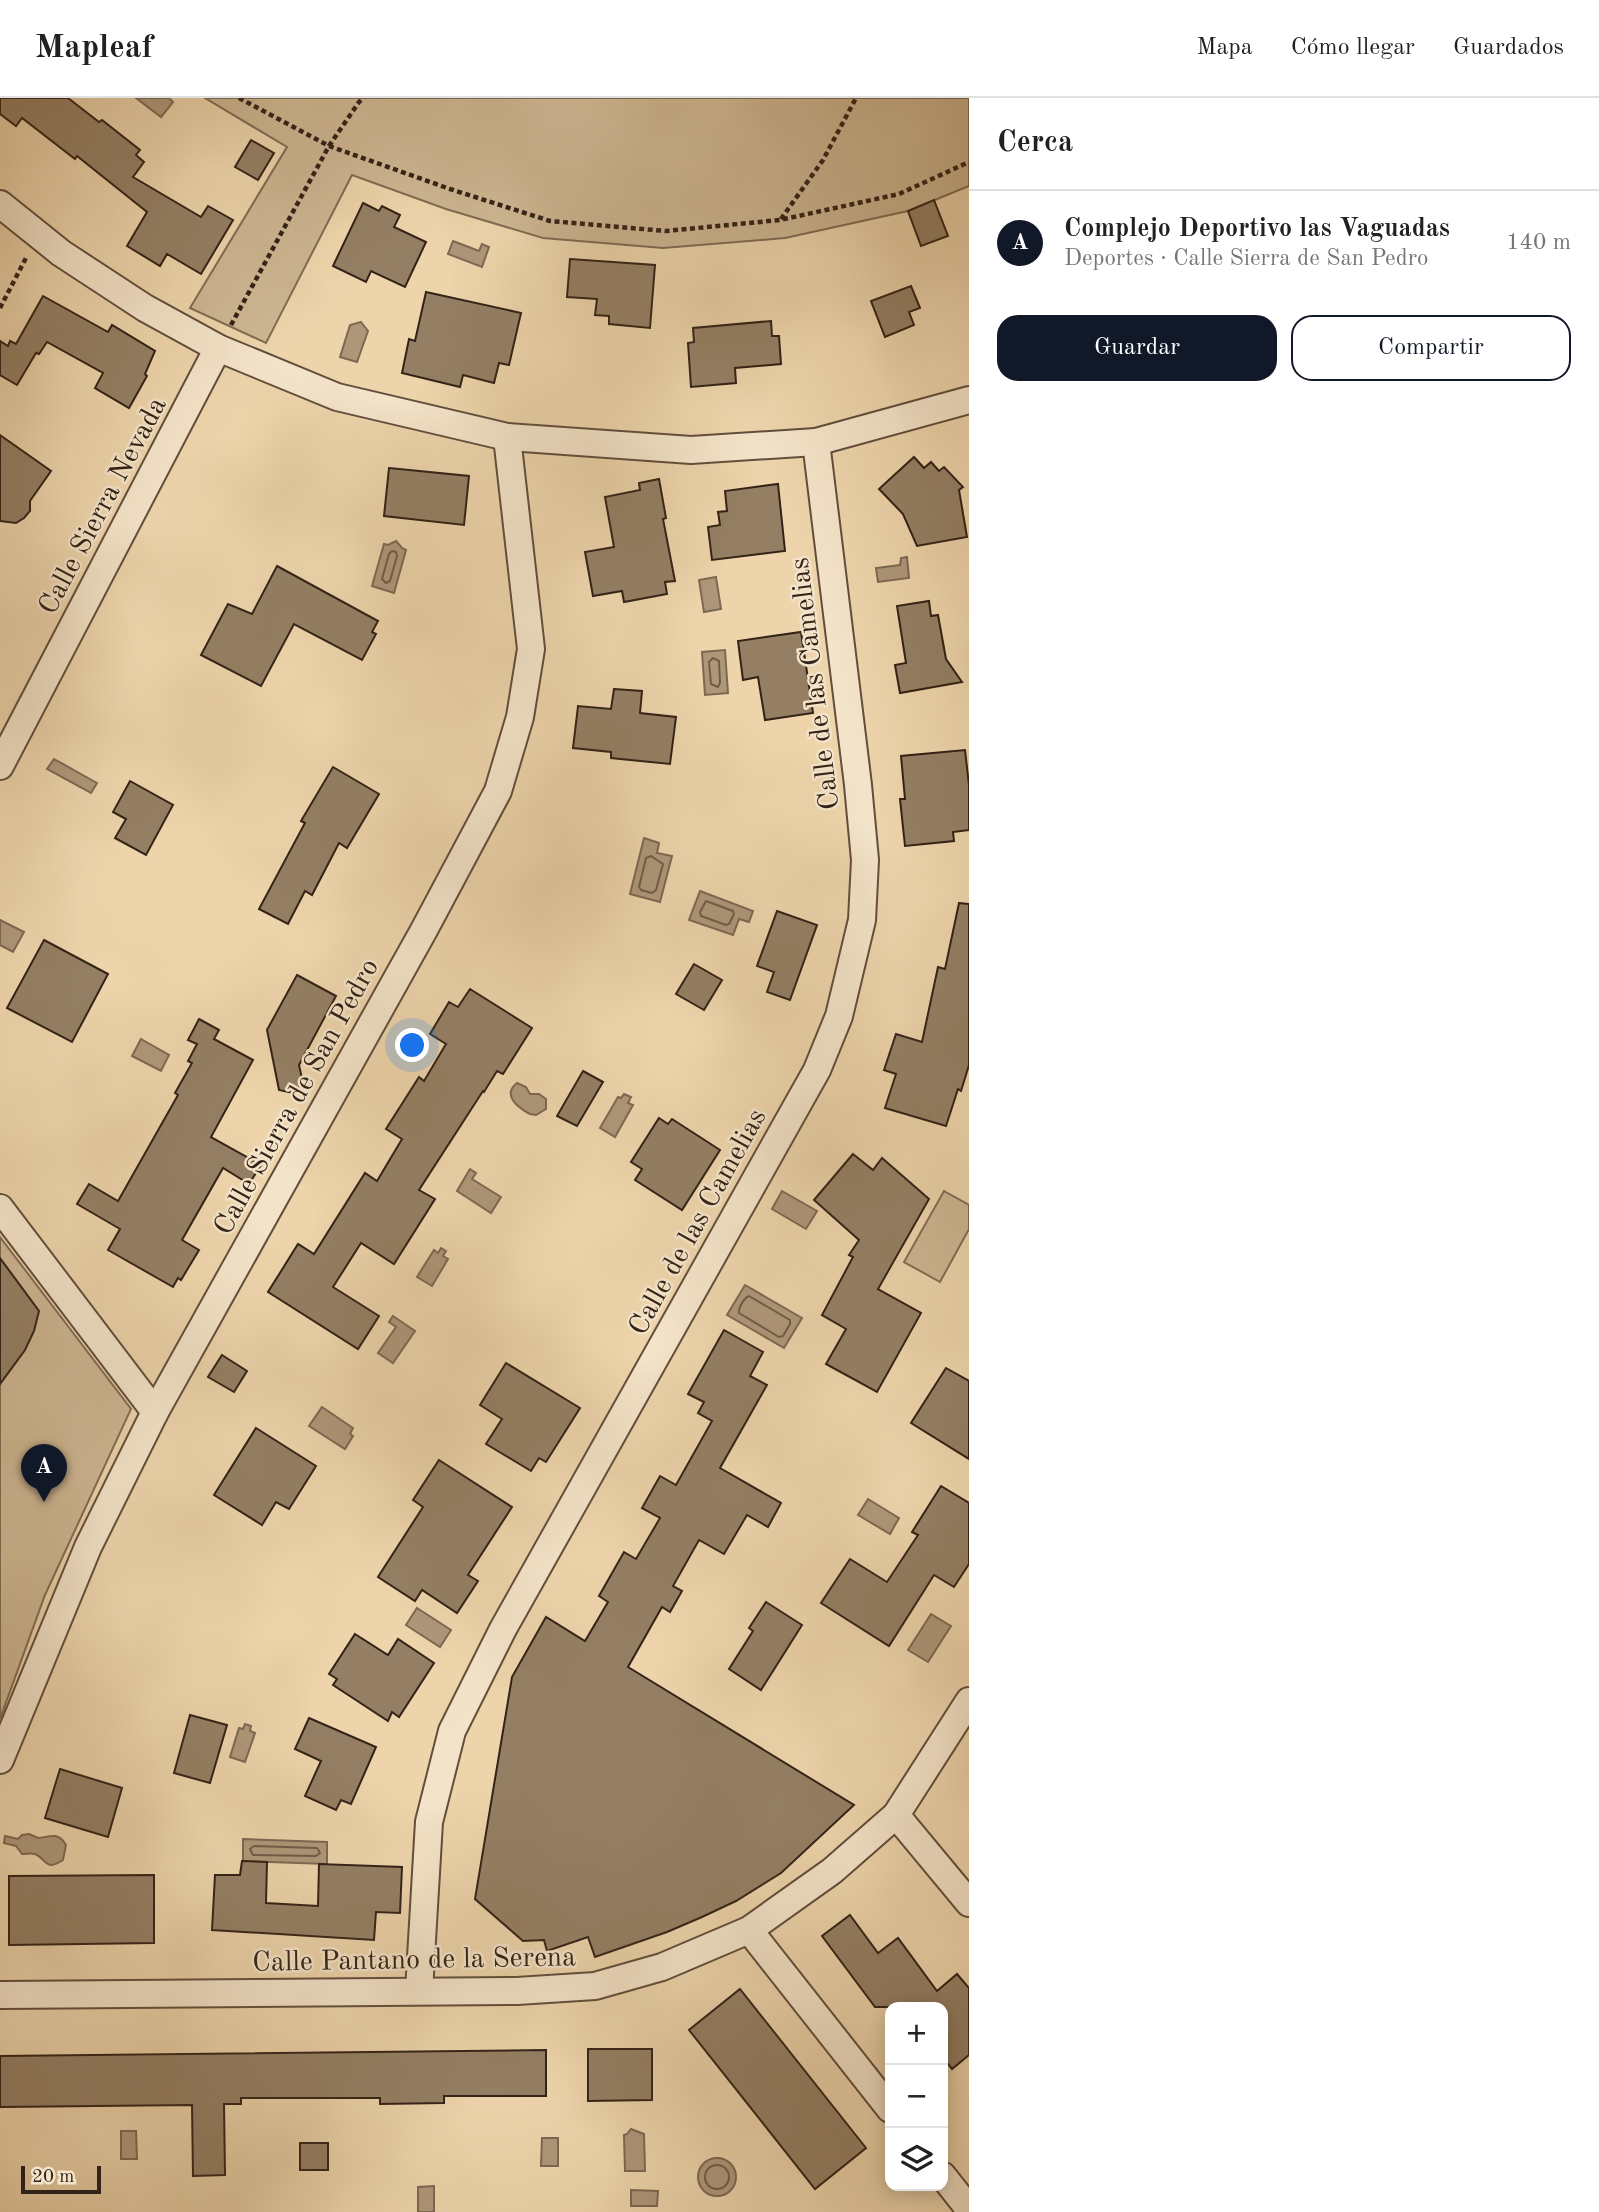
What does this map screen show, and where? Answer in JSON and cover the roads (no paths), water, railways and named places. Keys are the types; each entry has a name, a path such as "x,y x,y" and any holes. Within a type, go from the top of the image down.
{"street":[{"path":"0,204 61,253 145,308 218,348 337,397 507,438 691,450 816,442 969,400"},
{"name":"Calle Sierra Nevada","path":"0,766 218,348"},
{"name":"Calle Sierra de San Pedro","path":"0,1759 88,1547 155,1412 424,930 498,791 520,718 531,649 507,438"},
{"name":"Calle de las Camelias","path":"419,1991 429,1822 452,1731 503,1629 817,1070 839,1016 862,920 865,860 816,442"},
{"path":"0,1208 155,1412"},
{"name":"Calle Pantano de la Serena","path":"0,1995 517,1991 594,1986 662,1967 749,1930 832,1871 896,1815 969,1701"},
{"path":"896,1815 969,1903"},
{"path":"749,1930 885,2103"},
{"path":"948,2182 969,2209"}],"water":[{"path":"136,98 169,98 173,102 161,117"},
{"path":"453,241 479,251 482,244 489,247 482,267 448,254"},
{"path":"361,322 368,331 357,362 340,357 350,325"},
{"path":"396,541 406,550 394,593 372,586 384,544"},
{"path":"907,557 909,578 878,582 876,568 900,565 901,558"},
{"path":"716,577 721,609 704,612 699,580"},
{"path":"725,650 728,693 705,695 702,652"},
{"path":"54,759 97,783 91,793 47,769"},
{"path":"644,838 659,843 657,853 672,856 660,902 630,894"},
{"path":"700,891 753,911 749,922 739,919 733,935 689,920"},
{"path":"0,920 24,932 13,952 0,945"},
{"path":"141,1039 169,1055 161,1071 132,1056"},
{"path":"517,1083 526,1087 530,1094 539,1094 546,1099 546,1109 536,1115 520,1108 511,1096"},
{"path":"624,1094 631,1097 628,1103 633,1105 615,1137 600,1128 618,1097 621,1098"},
{"path":"470,1169 476,1173 472,1179 501,1197 491,1213 457,1191"},
{"path":"782,1191 817,1211 806,1229 772,1209"},
{"path":"441,1248 446,1251 443,1256 448,1259 432,1286 417,1277 434,1250 438,1253"},
{"path":"745,1285 802,1318 784,1348 727,1315"},
{"path":"393,1316 415,1331 393,1363 378,1353 396,1327 389,1322"},
{"path":"322,1407 353,1428 350,1434 353,1436 345,1449 309,1426"},
{"path":"868,1499 899,1518 890,1534 858,1515"},
{"path":"417,1608 451,1630 440,1647 406,1625"},
{"path":"931,1614 951,1626 928,1662 908,1650"},
{"path":"245,1724 251,1726 250,1731 255,1733 245,1762 230,1757 239,1728 243,1729"},
{"path":"29,1834 38,1838 60,1838 66,1845 63,1860 49,1865 35,1854 22,1854 16,1846 4,1843 5,1836 18,1839"},
{"path":"243,1839 327,1842 327,1864 243,1861"},
{"path":"631,2129 644,2134 645,2171 625,2171 624,2135"},
{"path":"121,2131 136,2131 137,2159 121,2159"},
{"path":"542,2138 558,2138 558,2166 541,2166"},
{"path":"717,2158 731,2163 736,2177 731,2191 717,2196 703,2191 698,2177 703,2163"},
{"path":"434,2186 434,2212 418,2212 418,2187"},
{"path":"631,2190 658,2191 657,2206 631,2206"}],"place":[{"name":"Complejo Deportivo las Vaguadas","path":"44,1502"}]}
